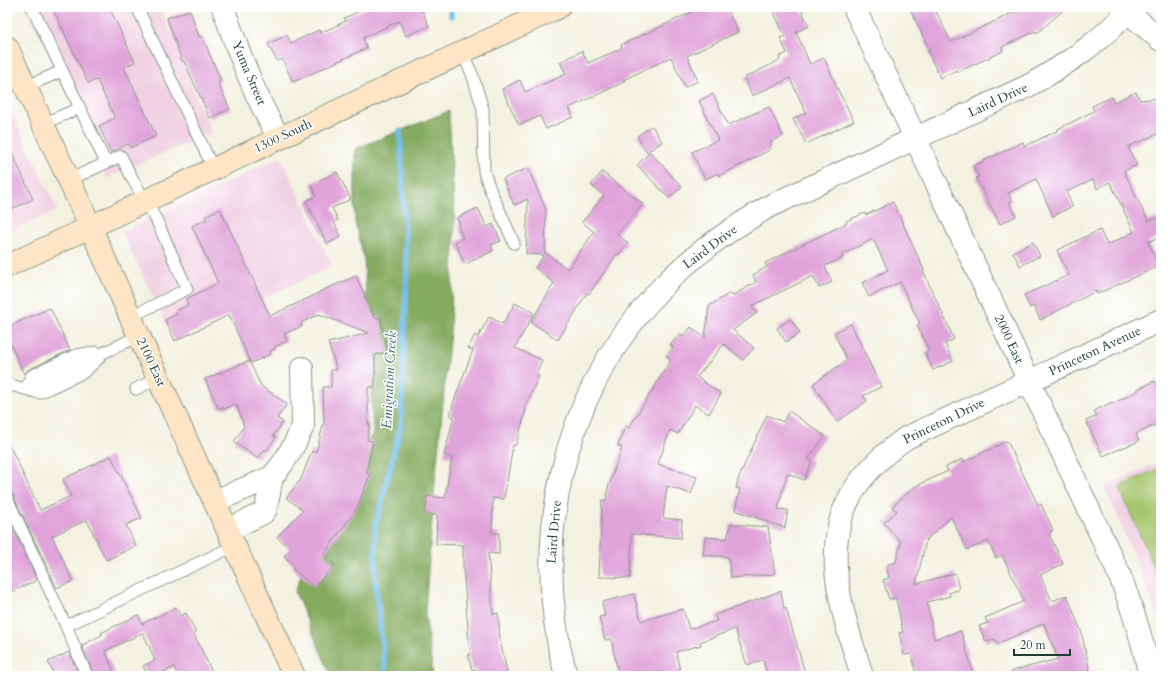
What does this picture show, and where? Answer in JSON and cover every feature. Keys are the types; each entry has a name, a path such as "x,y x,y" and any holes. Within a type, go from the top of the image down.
{"street":[{"name":"Yuma Street","path":"223,7 237,48 267,117 279,138"},
{"name":"1300 South","path":"7,266 213,168 559,7"},
{"name":"2000 East","path":"854,7 1119,574 1129,600 1150,676"},
{"name":"Laird Drive","path":"566,676 558,639 551,586 552,531 560,481 575,427 585,401 597,377 625,332 643,308 697,255 732,229 772,205 1028,86 1048,75 1090,47 1105,35 1127,9 1161,40"},
{"name":"2100 East","path":"7,47 90,226 134,326 294,676"},
{"name":"Princeton Avenue","path":"1028,381 1161,320"},
{"path":"232,538 263,513 267,504 272,477 294,445 303,426 302,368"},
{"name":"Princeton Drive","path":"862,676 839,593 835,556 836,537 839,524 852,493 872,466 888,450 906,438 1028,381"},
{"path":"215,501 272,477"}],"lane":[{"path":"32,7 106,163"},
{"path":"137,7 213,168"},
{"path":"462,52 472,74 483,109 484,172 514,243"},
{"path":"25,87 62,71"},
{"path":"42,124 80,108"},
{"path":"7,384 40,393 84,372 134,326 187,289 156,219 121,156 69,180"},
{"path":"26,389 31,376 76,355 107,351"},
{"path":"136,389 158,378"},
{"path":"7,498 88,676"},
{"path":"66,626 232,538"}],"shaded area":[{"path":"27,7 160,7 211,132 107,178"},
{"path":"7,103 57,210 7,233"},
{"path":"281,157 332,266 174,340 122,232"},
{"path":"1161,461 1161,624 1105,486"}],"green space":[{"path":"449,111 455,225 450,332 435,482 425,612 433,676 331,676 295,592 331,492 373,434 364,259 355,222 355,149"},
{"path":"1161,467 1161,583 1119,487"}],"building":[{"path":"52,7 109,7 135,62 124,67 156,136 130,148 128,144 111,152 99,126 115,118 97,80 88,83"},
{"path":"369,7 429,7 422,11 429,26 406,36 399,21 363,38 367,48 293,82 282,59 277,61 268,44 287,35 291,43 319,30 320,33 346,21 344,18"},
{"path":"703,7 726,7 738,32 687,56 698,81 685,87 671,57 623,80 624,82 569,108 573,117 546,129 540,116 519,125 502,89 520,80 525,92 566,74 560,62 582,51 588,63 622,48 621,45"},
{"path":"771,7 800,7 809,26 796,32 810,64 824,58 835,84 854,121 806,144 793,119 806,113 790,78 752,96 744,78 780,60 779,57 787,53 780,38 785,36"},
{"path":"909,7 934,7 951,42 1025,7 1067,7 1037,33 1036,31 1002,47 1003,51 958,72 957,70 940,78 928,52 930,51"},
{"path":"190,10 199,37 202,36 221,81 218,83 230,109 210,118 184,61 182,61 167,18"},
{"path":"1136,92 1140,100 1161,98 1161,132 1128,147 1137,165 1124,171 1148,221 1161,218 1161,236 1148,242 1159,266 1097,294 1096,291 1040,320 1034,306 1030,308 1024,295 1069,275 1057,250 1100,230 1107,245 1134,232 1110,182 1097,189 1093,180 1066,192 1073,206 1053,216 1036,179 1008,193 1012,201 1009,202 1016,216 1000,224 976,178 979,177 973,166 1023,142 1025,146 1059,130 1058,129 1094,111 1092,106 1112,97 1114,102"},
{"path":"713,94 728,125 769,107 783,136 770,142 772,145 769,147 770,150 719,176 718,173 705,179 692,152 718,140 699,101"},
{"path":"652,126 662,142 647,152 637,136"},
{"path":"7,142 33,199 7,211"},
{"path":"650,152 682,187 669,198 637,165"},
{"path":"528,168 546,210 545,253 568,269 594,232 582,222 604,196 591,185 602,172 643,204 617,234 628,243 618,255 617,254 589,294 587,293 558,340 531,322 554,283 535,268 544,255 526,254 528,199 514,205 503,179"},
{"path":"337,172 351,199 332,208 338,220 334,222 341,237 327,244 306,201 316,196 311,184"},
{"path":"893,202 954,339 945,344 953,361 933,370 925,353 929,351 917,325 920,324 900,282 869,297 862,283 888,270 873,239 841,255 843,258 825,266 832,282 819,288 813,276 752,306 757,313 733,330 754,348 743,360 724,344 697,377 721,394 709,414 695,405 678,434 670,430 658,464 697,477 691,494 667,486 663,518 682,520 681,538 632,534 630,578 599,577 602,500 606,501 608,488 622,447 618,446 625,426 629,428 671,360 666,356 673,347 670,345 680,334 683,336 691,327 705,338 709,306 730,293 732,296 756,282 753,275 767,267 765,263 847,223 846,221 865,213 866,215"},
{"path":"478,208 487,227 493,224 501,241 491,245 493,251 465,264 455,242 463,238 458,226 460,225 457,218"},
{"path":"220,209 270,316 356,276 375,318 380,317 388,352 375,355 375,387 368,387 368,424 370,424 367,440 373,441 366,473 370,475 356,510 324,554 335,565 314,587 292,568 294,566 284,556 290,549 277,537 303,510 286,498 301,479 312,451 316,452 324,422 323,387 331,387 331,370 337,370 328,343 369,333 319,314 301,323 302,326 284,334 287,341 274,347 275,349 270,351 271,354 251,363 229,315 175,341 165,320 177,314 176,311 188,305 186,299 218,283 192,226 207,219 205,216"},
{"path":"1033,242 1040,256 1020,266 1013,252"},
{"path":"515,303 534,313 515,348 542,360 536,375 539,376 524,409 526,410 516,445 513,445 504,499 493,498 492,533 499,533 499,554 488,553 493,614 498,613 500,640 508,676 478,676 476,669 472,670 468,655 470,655 463,565 463,545 436,544 437,515 425,514 427,496 445,498 452,457 444,455 454,417 450,415 473,350 468,348 475,335 478,337 489,317 503,324"},
{"path":"50,308 70,350 28,370 24,374 7,336 7,327"},
{"path":"791,319 800,333 786,342 777,328"},
{"path":"851,324 881,387 863,396 867,401 837,422 813,384 847,360 834,333"},
{"path":"249,361 261,386 287,404 277,418 283,422 273,436 276,437 258,459 234,442 244,426 236,404 224,409 223,407 219,409 205,379"},
{"path":"1155,381 1161,393 1161,422 1136,434 1139,441 1103,456 1086,421 1097,416 1094,411 1112,402 1112,404"},
{"path":"789,411 825,436 808,459 812,461 804,480 787,473 778,509 788,510 785,528 735,510 740,489 736,488 739,477 767,415 783,422"},
{"path":"7,440 40,510 71,496 63,479 111,456 142,518 126,525 136,546 106,560 87,520 52,536 73,581 57,588 13,495 11,492 7,491"},
{"path":"1007,441 1038,505 1041,504 1053,530 1050,531 1051,533 1049,534 1063,564 1040,575 1052,601 1067,595 1081,631 1091,676 1013,676 1012,671 1058,659 1044,623 997,644 995,639 986,642 979,626 988,623 985,618 1024,601 1002,555 996,558 988,541 967,550 951,517 926,540 916,584 955,573 959,589 949,593 950,596 927,602 934,639 961,631 974,676 917,676 911,654 904,655 899,633 903,632 896,598 889,599 883,580 889,578 886,565 896,562 901,542 884,523 897,511 892,507 914,487 948,471 946,467 962,459 964,462"},
{"path":"7,515 37,580 7,594"},
{"path":"731,524 768,527 775,574 731,578 728,557 703,555 705,537 727,539"},
{"path":"781,591 784,609 786,608 806,676 768,676 763,660 747,665 735,629 700,642 701,645 676,652 681,676 619,676 611,639 605,640 599,617 605,616 602,602 634,594 641,621 683,609 689,629 717,621 715,615"},
{"path":"176,607 180,616 186,613 196,633 194,634 214,676 178,676 174,667 155,676 148,676 143,666 155,660 143,633 105,651 116,676 94,676 82,646 84,644 102,635 101,633 138,615 142,624"},
{"path":"69,652 79,676 55,676 48,662"}],"waterway":[{"name":"Emigration Creek","path":"450,7 451,16"},
{"name":"Emigration Creek","path":"386,676 376,588 375,528 401,424 407,271 400,131"}]}
